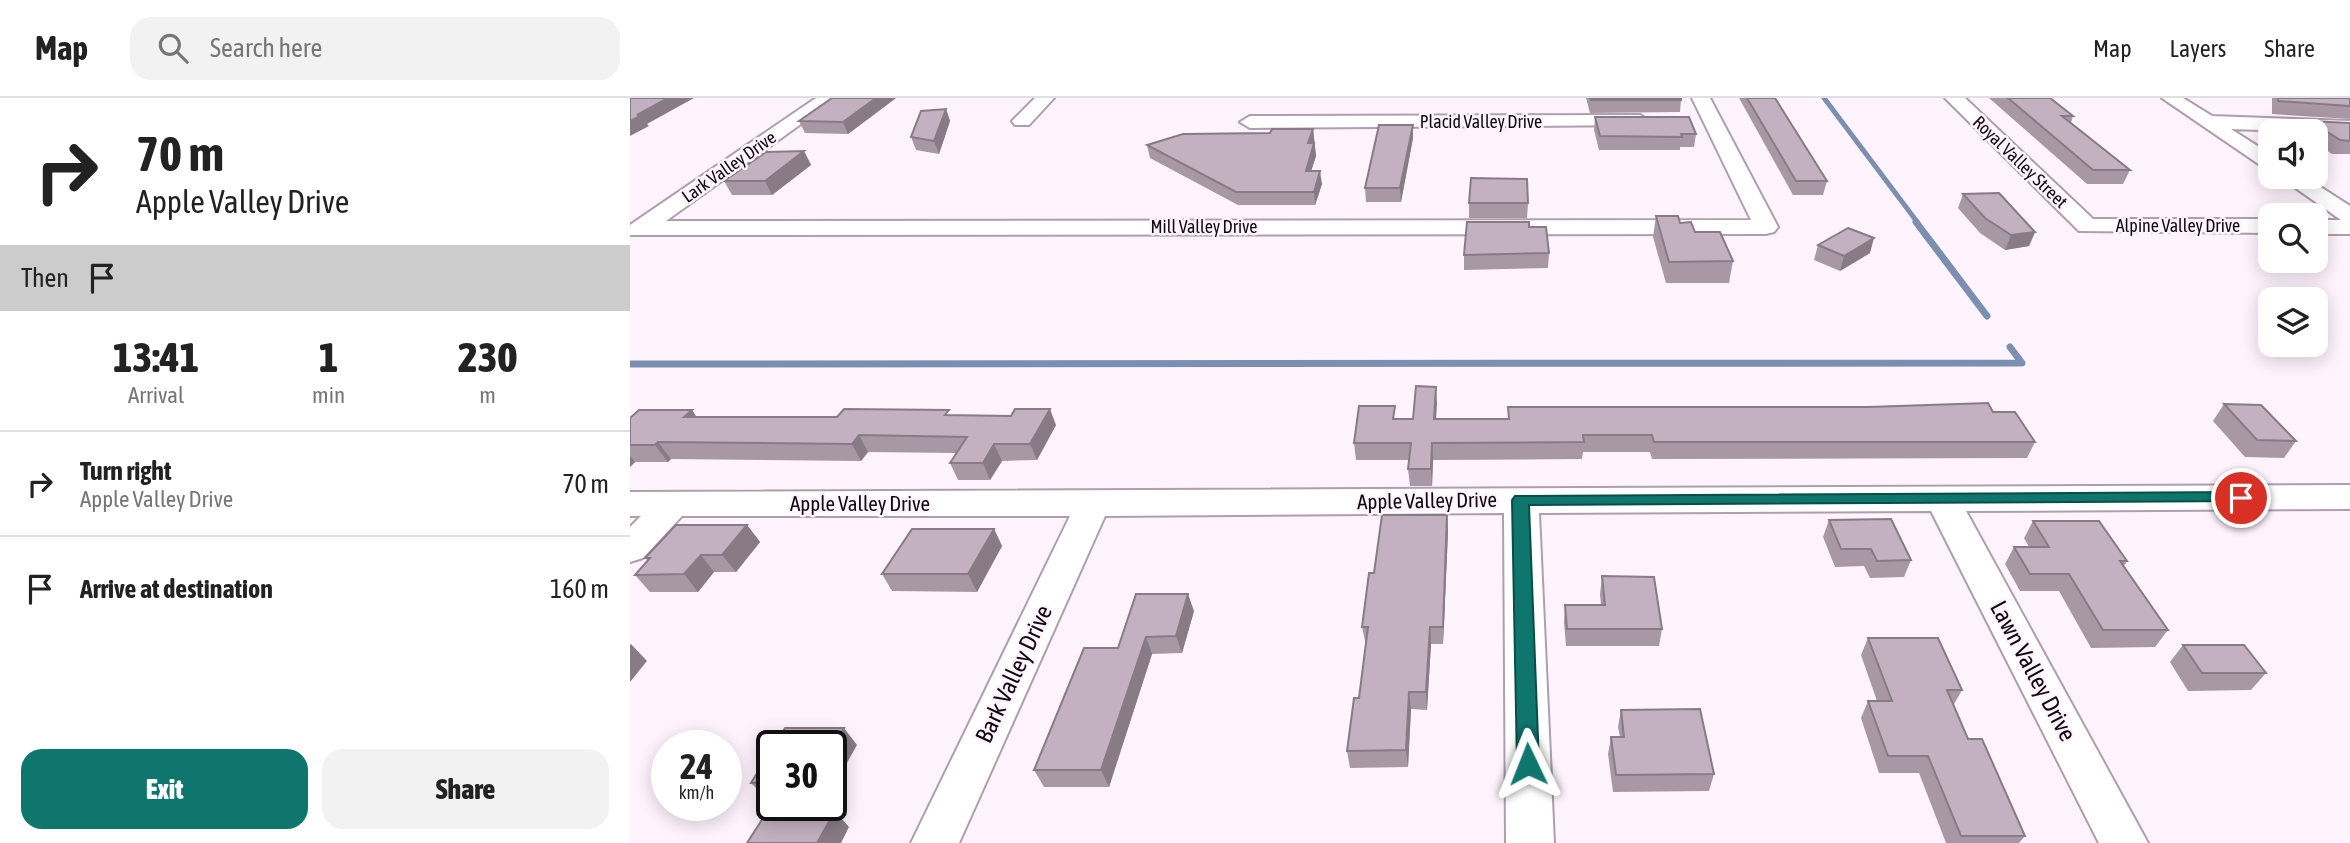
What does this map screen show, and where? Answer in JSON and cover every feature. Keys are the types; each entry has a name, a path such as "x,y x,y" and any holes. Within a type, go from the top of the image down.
{"street":[{"name":"Lark Valley Drive","path":"636,232 828,98"},
{"path":"1022,121 1045,98"},
{"path":"1685,121 1712,121 1702,98"},
{"name":"Royal Valley Street","path":"1954,98 2087,226"},
{"path":"2171,98 2258,155"},
{"name":"Placid Valley Drive","path":"1250,122 1658,121"},
{"name":"Mill Valley Drive","path":"636,232 1766,226 1712,121"},
{"path":"2208,122 2350,127"},
{"path":"2309,189 2350,216"},
{"name":"Alpine Valley Drive","path":"2087,226 2258,226"},
{"path":"2328,226 2350,227"},
{"name":"Apple Valley Drive","path":"630,504 2350,497"},
{"name":"Lawn Valley Drive","path":"1942,498 2124,843"},
{"path":"1521,500 1530,843"},
{"path":"630,550 674,503"},
{"name":"Bark Valley Drive","path":"935,843 1093,504"}],"building":[{"path":"630,98 668,98 630,121"},
{"path":"832,98 876,98 843,122 799,121"},
{"path":"1590,98 1681,98 1681,100 1591,100"},
{"path":"1747,98 1775,98 1827,181 1796,181"},
{"path":"2008,98 2050,98 2073,116 2062,116 2130,170 2093,170"},
{"path":"2278,98 2350,98 2350,106 2278,101"},
{"path":"946,109 934,141 911,137 921,111"},
{"path":"1595,117 1689,117 1696,134 1681,134 1682,137 1600,136"},
{"path":"2328,122 2350,123 2350,141 2340,140 2328,132"},
{"path":"1379,125 1413,125 1400,188 1365,188"},
{"path":"1272,129 1313,129 1308,143 1314,143 1306,171 1320,171 1314,192 1236,192 1147,145 1183,134 1270,133"},
{"path":"804,151 765,181 724,181 766,152"},
{"path":"1471,178 1527,179 1528,203 1469,203"},
{"path":"1999,193 2035,232 2011,235 1985,218 1963,194"},
{"path":"1656,216 1678,216 1680,223 1691,222 1695,232 1720,232 1733,261 1669,262"},
{"path":"1467,222 1529,222 1529,227 1546,227 1549,253 1464,255"},
{"path":"1848,228 1874,238 1844,256 1818,245"},
{"path":"1416,386 1436,387 1434,419 1509,419 1508,407 1868,407 1988,403 1993,412 2015,412 2035,442 1654,442 1652,435 1583,435 1584,442 1432,443 1431,469 1408,469 1411,443 1354,443 1359,406 1395,406 1393,419 1413,419"},
{"path":"2224,404 2261,405 2296,441 2257,440"},
{"path":"844,409 949,410 945,415 1011,416 1015,409 1050,409 1030,444 994,444 983,463 950,463 967,437 859,435 852,444 658,442 655,445 630,445 630,418 639,410 692,410 684,417 837,417"},
{"path":"1382,515 1447,515 1443,627 1430,627 1426,692 1409,692 1406,750 1347,751 1354,698 1359,698 1368,627 1362,627 1369,573 1374,573"},
{"path":"1891,519 1911,560 1877,561 1871,549 1841,549 1829,520"},
{"path":"2033,521 2099,521 2127,561 2120,561 2168,630 2103,630 2069,574 2030,574 2014,547 2049,547"},
{"path":"676,525 747,525 722,555 701,555 684,574 635,575 650,558 645,558"},
{"path":"912,529 994,529 968,574 882,574"},
{"path":"1602,576 1654,577 1662,629 1567,629 1565,605 1605,605"},
{"path":"1136,594 1188,594 1176,636 1146,637 1101,770 1034,770 1084,648 1118,648"},
{"path":"1868,638 1938,638 1962,690 1947,690 1968,739 1982,739 2025,836 1961,836 1928,756 1888,756 1868,701 1892,701"},
{"path":"2183,645 2244,645 2266,673 2202,673"},
{"path":"1700,709 1714,774 1616,775 1611,737 1624,737 1621,710"},
{"path":"785,728 844,728 843,730 784,730"},
{"path":"761,821 829,821 817,843 747,843"}],"waterway":[{"path":"1824,98 1918,223"},
{"path":"1916,222 1987,316"},
{"path":"630,364 2022,363 2010,347"}],"route":[{"path":"1528,764 1521,500 2241,498"}]}
